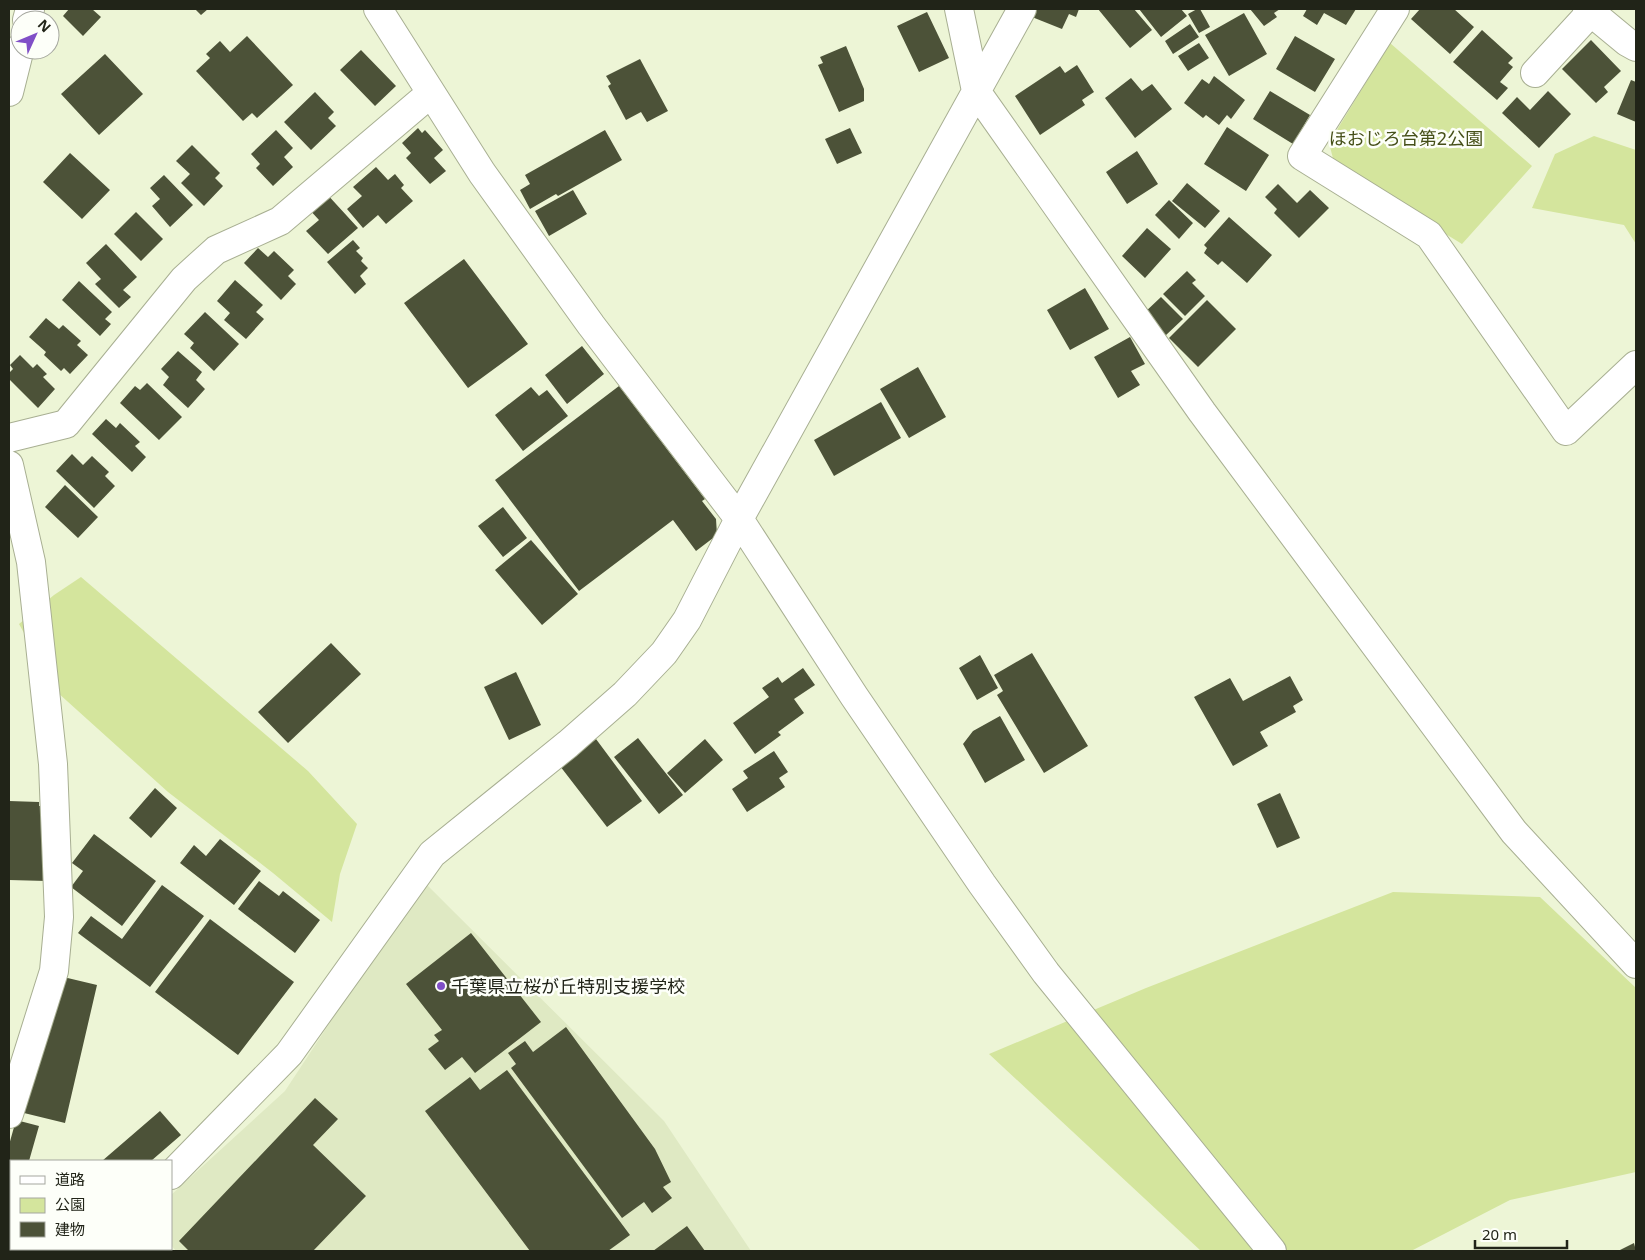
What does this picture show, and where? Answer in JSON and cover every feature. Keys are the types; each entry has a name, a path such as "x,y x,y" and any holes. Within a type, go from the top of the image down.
{"street":[{"path":"378,9 482,173 591,325 739,519 854,696 982,884 1046,973 1272,1251"},
{"path":"959,9 976,91 1202,412 1514,832 1636,964"},
{"path":"172,1174 289,1054 432,854 568,744 625,694 664,653 687,620 739,519 1022,9"},
{"path":"1395,9 1302,156 1429,235 1566,431 1636,365"},
{"path":"1535,73 1589,10 1636,48"},
{"path":"9,92 17,60"},
{"path":"9,438 66,424 184,279 216,250 280,220 431,92"},
{"path":"9,465 31,562 52,754 59,917 54,971 9,1114"}],"shaded area":[{"name":"千葉県立桜が丘特別支援学校","path":"423,881 664,1121 751,1251 176,1251 172,1246 172,1194 285,1091"}],"green space":[{"name":"ほおじろ台第2公園","path":"1390,43 1532,166 1462,244 1335,166 1329,143"},
{"path":"1594,136 1636,150 1636,244 1624,225 1532,208 1555,154"},
{"path":"81,577 308,771 357,824 340,874 332,922 273,873 168,792 57,692 19,624 54,595"},
{"path":"1393,892 1540,897 1636,988 1636,1172 1510,1200 1411,1251 1201,1251 989,1054 1146,988"}],"building":[{"path":"69,9 92,9 101,17 83,36 63,16"},
{"path":"195,9 208,9 201,15"},
{"path":"1030,9 1079,9 1076,17 1069,14 1062,29 1027,15"},
{"path":"1098,9 1134,9 1152,30 1130,48"},
{"path":"1139,9 1181,9 1187,16 1161,37"},
{"path":"1200,9 1210,27 1199,33 1188,14"},
{"path":"1250,9 1280,9 1274,13 1277,17 1264,26"},
{"path":"1307,9 1356,9 1346,25 1324,13 1317,25 1303,16"},
{"path":"1420,9 1454,9 1474,27 1450,54 1411,19"},
{"path":"927,12 949,58 919,72 897,26"},
{"path":"1244,13 1267,54 1229,76 1205,35"},
{"path":"1190,24 1199,37 1173,54 1165,41"},
{"path":"1482,30 1513,58 1508,63 1513,67 1500,82 1508,88 1497,100 1453,62"},
{"path":"247,36 293,85 257,118 252,113 243,121 196,71 210,58 206,54 220,41 230,52"},
{"path":"1295,36 1335,59 1315,92 1276,69"},
{"path":"1591,40 1621,71 1604,87 1608,92 1596,103 1562,69"},
{"path":"1199,43 1209,58 1188,71 1178,56"},
{"path":"846,46 864,89 864,101 839,112 818,65 823,63 820,57"},
{"path":"361,50 396,86 375,106 340,70"},
{"path":"105,54 143,94 99,135 61,94"},
{"path":"640,59 668,111 647,122 641,112 626,120 608,86 611,84 606,76"},
{"path":"1077,65 1094,92 1082,100 1085,105 1040,135 1015,96 1060,66 1065,73"},
{"path":"1214,76 1245,100 1231,119 1227,115 1219,125 1206,115 1203,118 1184,103 1202,79 1209,84"},
{"path":"1131,78 1142,91 1152,84 1172,109 1135,138 1105,98"},
{"path":"1631,80 1636,82 1636,122 1617,114"},
{"path":"1270,91 1310,115 1293,144 1253,119"},
{"path":"1548,91 1571,114 1539,148 1502,113 1517,97 1530,110"},
{"path":"315,92 334,112 328,118 336,126 311,150 284,122"},
{"path":"1227,127 1269,155 1246,191 1204,164"},
{"path":"418,128 422,133 425,130 443,150 434,158 446,171 430,184 406,158 411,153 402,143"},
{"path":"850,128 862,153 837,164 825,139"},
{"path":"276,130 293,148 284,157 293,167 273,186 256,168 260,164 251,154"},
{"path":"605,130 622,160 558,196 556,194 530,209 520,190 530,184 525,175"},
{"path":"192,145 220,173 215,178 223,186 204,206 181,183 190,174 176,161"},
{"path":"1137,151 1158,184 1127,204 1106,172"},
{"path":"70,153 110,190 82,219 43,182"},
{"path":"376,167 388,180 395,174 404,185 401,188 413,201 386,224 378,215 363,228 347,209 362,196 353,187"},
{"path":"164,175 193,205 170,227 152,206 160,199 150,188"},
{"path":"1187,183 1220,211 1205,228 1172,201"},
{"path":"1278,184 1297,203 1310,190 1329,208 1299,238 1274,213 1277,209 1265,197"},
{"path":"573,190 587,214 549,236 535,211"},
{"path":"325,192 358,228 328,254 306,231 319,220 308,208"},
{"path":"1169,200 1193,223 1179,239 1155,215"},
{"path":"136,212 163,239 141,261 114,234"},
{"path":"1229,217 1272,255 1247,283 1222,261 1218,265 1204,253 1207,248 1204,245"},
{"path":"1147,228 1171,249 1145,278 1122,256"},
{"path":"353,240 360,248 356,251 363,258 361,261 368,268 360,276 366,284 355,294 327,262"},
{"path":"106,244 137,277 123,290 131,297 119,308 95,284 101,279 86,263"},
{"path":"258,248 268,257 274,251 294,270 288,276 296,284 281,300 244,263"},
{"path":"464,259 528,344 468,388 404,303"},
{"path":"1187,271 1196,280 1192,283 1205,296 1185,316 1163,294"},
{"path":"235,280 263,305 256,312 264,319 246,339 224,320 230,313 217,301"},
{"path":"79,281 112,312 105,319 111,324 100,336 62,300"},
{"path":"1085,288 1109,329 1070,350 1047,310"},
{"path":"1161,297 1183,319 1165,336 1143,314"},
{"path":"1207,300 1236,329 1198,367 1169,338"},
{"path":"205,312 239,344 214,371 190,348 194,343 184,334"},
{"path":"46,318 59,329 63,325 81,341 77,345 88,355 70,374 64,368 61,371 44,355 46,352 29,337"},
{"path":"1130,337 1145,364 1131,371 1140,385 1118,398 1094,357"},
{"path":"582,346 604,374 567,404 545,375"},
{"path":"178,351 202,372 196,380 205,389 188,408 163,385 169,377 161,369"},
{"path":"20,355 33,368 37,364 47,374 43,377 55,389 38,408 9,379 9,373 13,369 10,365"},
{"path":"918,367 946,417 909,438 880,389"},
{"path":"147,383 182,417 159,440 120,403 135,386 140,390"},
{"path":"619,386 705,499 702,501 716,519 717,535 696,551 673,520 579,591 495,480"},
{"path":"531,387 539,396 547,390 568,416 523,451 495,415"},
{"path":"881,402 901,438 834,476 814,440"},
{"path":"106,419 116,428 120,423 140,442 135,446 146,457 132,472 92,434"},
{"path":"72,454 83,465 92,456 109,472 105,476 115,486 94,508 56,471"},
{"path":"65,485 98,517 78,538 45,507"},
{"path":"503,507 527,538 503,557 478,526"},
{"path":"531,540 578,594 542,625 495,570"},
{"path":"331,643 361,674 288,743 258,712"},
{"path":"1032,653 1088,746 1044,773 997,695 1003,691 994,675"},
{"path":"980,655 998,688 977,700 959,668"},
{"path":"803,668 815,685 794,699 804,713 778,732 781,735 755,754 733,723 769,697 762,688 778,677 782,683"},
{"path":"516,672 541,725 509,740 484,687"},
{"path":"1290,676 1303,700 1293,706 1296,712 1260,732 1268,746 1233,766 1194,697 1230,678 1243,701"},
{"path":"1000,716 1025,760 985,783 963,744 973,731"},
{"path":"638,738 683,795 659,814 614,757"},
{"path":"596,739 642,801 607,827 560,766"},
{"path":"705,739 723,760 685,793 667,773"},
{"path":"774,751 788,772 779,778 785,787 747,812 732,789 748,778 743,771"},
{"path":"155,788 177,808 151,838 129,818"},
{"path":"1280,793 1300,838 1277,848 1257,804"},
{"path":"9,801 39,802 39,806 48,806 47,881 9,880"},
{"path":"94,834 156,881 122,926 71,887 83,871 72,863"},
{"path":"220,839 261,871 234,905 180,863 194,845 206,856"},
{"path":"259,881 279,896 283,891 320,920 295,953 238,909"},
{"path":"162,885 204,916 150,987 78,933 91,916 122,939"},
{"path":"210,919 294,982 238,1055 155,992"},
{"path":"471,933 541,1022 475,1073 462,1057 445,1070 428,1049 439,1041 434,1035 442,1030 406,984"},
{"path":"55,975 97,985 65,1123 24,1113"},
{"path":"566,1027 655,1149 671,1182 663,1187 672,1198 652,1213 644,1202 622,1218 511,1068 516,1064 508,1053 525,1041 533,1052"},
{"path":"507,1070 630,1235 608,1251 530,1251 425,1111 470,1077 480,1090"},
{"path":"315,1098 338,1119 313,1145 366,1196 313,1251 189,1251 179,1241"},
{"path":"160,1111 181,1135 152,1160 103,1160"},
{"path":"16,1120 39,1126 29,1160 10,1160 10,1218 9,1218 9,1145"},
{"path":"9,1224 10,1250 35,1250 9,1251"},
{"path":"687,1226 705,1251 653,1251"},
{"path":"1634,1243 1636,1251 1618,1251"}],"place":[{"name":"千葉県立桜が丘特別支援学校","path":"441,986"}]}
